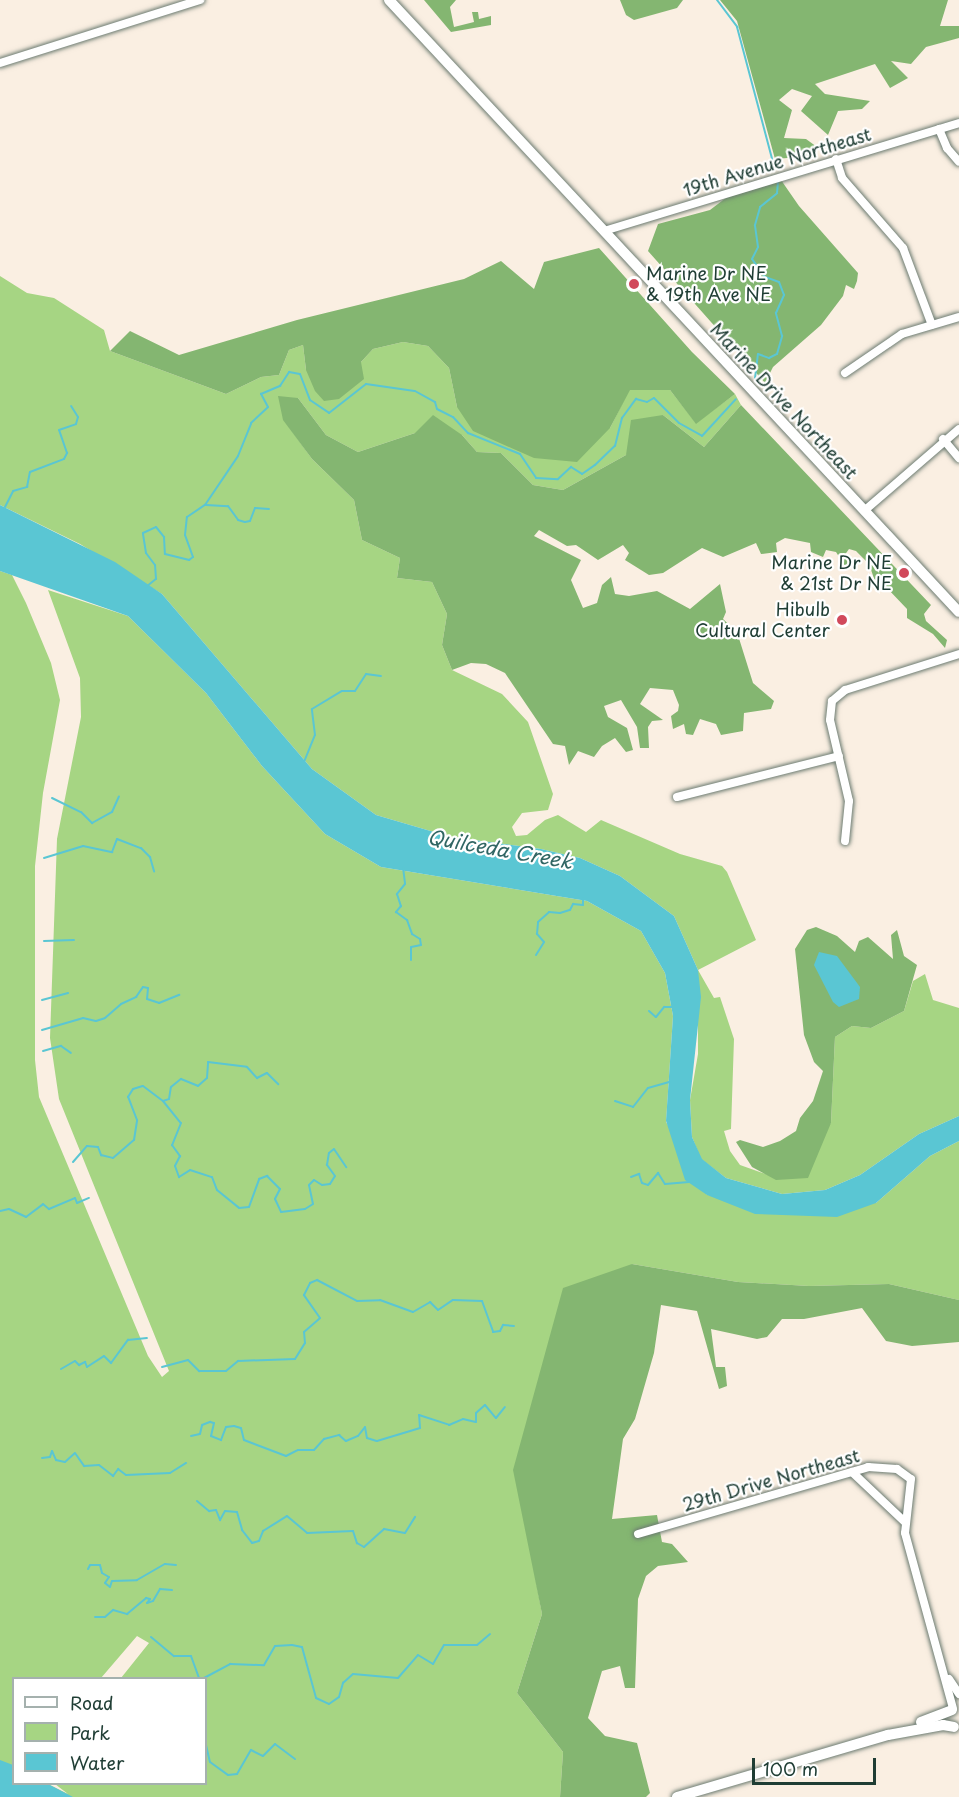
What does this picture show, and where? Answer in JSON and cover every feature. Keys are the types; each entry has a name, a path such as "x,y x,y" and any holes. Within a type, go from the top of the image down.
{"main road":[{"name":"Marine Drive Northeast","path":"389,0 959,612"},
{"path":"955,1708 950,1719 957,1729"},
{"path":"677,1797 888,1735 955,1708"},
{"path":"888,1735 943,1725 957,1729"}],"street":[{"path":"0,63 200,0"},
{"name":"19th Avenue Northeast","path":"604,231 959,123"},
{"path":"939,129 947,148 959,162"},
{"path":"836,159 842,178 903,248 932,325"},
{"path":"845,373 883,344 959,317"},
{"path":"864,511 944,439 959,429"},
{"path":"944,439 959,458"},
{"path":"845,841 849,801 830,720 835,696 845,690 959,654"},
{"path":"677,797 838,756"},
{"name":"29th Drive Northeast","path":"638,1534 852,1472 883,1467 897,1469 911,1479 906,1523"},
{"path":"852,1472 906,1523 905,1533 955,1708"},
{"path":"945,1672 959,1694"}],"green space":[{"path":"424,0 456,0 450,7 454,27 474,22 472,12 478,12 479,19 491,16 491,25 451,32"},
{"path":"620,0 683,0 677,8 634,20 626,15"},
{"path":"720,0 948,0 940,26 959,26 959,38 926,47 911,64 891,61 908,78 890,88 875,64 815,84 825,94 870,101 862,109 838,111 828,135 801,111 812,96 792,89 779,100 792,110 784,138 806,139 817,147 812,156 775,159 737,21"},
{"path":"781,180 799,206 858,273 854,289 846,285 843,296 821,325 773,367 765,383 648,251 658,224 710,210 731,194"},
{"path":"599,248 692,352 735,394 696,424 670,390 630,390 610,428 577,462 534,458 473,431 457,407 449,368 428,346 403,342 373,349 361,362 364,379 339,399 324,401 315,391 306,370 303,345 289,350 279,375 261,377 226,394 110,351 130,331 179,355 297,320 464,279 501,261 534,289 544,262"},
{"path":"0,276 27,293 54,298 104,330 110,351 226,394 261,377 279,375 289,350 303,345 306,370 361,362 373,349 403,342 428,346 449,368 457,407 610,428 629,390 670,390 696,423 735,394 741,405 704,447 663,415 626,455 563,490 533,485 501,453 477,452 462,435 415,433 358,452 326,435 298,398 284,420 312,459 354,500 362,540 400,558 397,578 432,582 447,614 442,645 452,670 502,694 528,722 553,794 548,810 522,813 512,827 516,836 527,835 545,820 558,815 586,832 601,820 680,854 722,866 727,872 756,940 698,970 674,916 620,876 580,858 541,849 451,837 376,815 312,769 162,594 80,544 0,505"},
{"path":"278,396 298,398 326,435 358,452 415,433 433,415 462,435 477,452 501,453 533,485 563,490 626,455 631,420 663,415 704,447 741,405 931,605 924,614 926,621 947,640 945,648 933,634 907,618 907,609 887,588 877,587 869,564 856,551 849,549 844,556 852,567 845,566 836,552 826,550 823,557 811,552 810,543 785,538 776,543 777,552 761,554 756,543 723,557 702,548 663,573 649,575 625,560 629,553 623,545 598,560 576,545 567,546 539,530 534,536 581,560 571,580 583,608 597,603 602,585 611,577 615,594 629,596 657,591 690,609 720,584 726,612 723,619 737,632 753,683 774,701 771,709 744,713 743,731 721,735 716,724 700,719 693,735 686,734 684,724 673,729 671,716 678,711 679,705 673,690 650,688 640,704 663,720 652,721 648,727 649,748 640,748 637,727 621,700 604,706 608,717 627,728 633,750 626,752 615,738 602,746 594,757 578,751 569,765 565,746 553,744 505,673 486,664 471,663 452,670 442,645 447,614 432,582 397,578 400,558 362,540 354,500 312,459 283,420"},
{"path":"0,571 12,575 26,603 51,663 60,700 43,793 35,866 35,1060 39,1097 148,1356 162,1377 169,1371 59,1099 50,1038 57,839 81,717 80,678 48,590 128,616 206,693 262,766 325,834 381,867 587,901 641,931 665,973 673,1016 666,1122 707,1195 876,1203 930,1156 959,1141 959,1300 889,1284 809,1286 738,1282 632,1264 530,1548 542,1614 517,1693 563,1752 560,1797 0,1797"},
{"path":"816,927 837,936 855,952 859,941 868,937 893,959 891,935 897,930 904,956 917,965 904,1011 871,1028 852,1026 835,1037 831,1123 808,1178 776,1180 752,1167 736,1142 740,1140 763,1147 780,1141 796,1131 800,1118 813,1101 823,1071 814,1062 804,1035 795,949 807,930"},
{"path":"698,970 714,998 720,997 734,1039 731,1129 724,1131 730,1151 740,1165 771,1176 831,1123 835,1037 852,1026 871,1028 904,1011 913,981 925,974 933,1000 959,1008 959,1116 919,1134 860,1175 825,1190 782,1194 726,1178 701,1159 692,1137 690,1100 698,1054"},
{"path":"632,1264 738,1282 809,1286 889,1284 959,1300 959,1342 912,1346 886,1341 862,1308 804,1319 782,1319 767,1337 757,1339 711,1329 716,1367 725,1367 727,1386 719,1389 697,1311 661,1305 654,1353 635,1419 623,1439 612,1519 657,1515 662,1542 672,1544 688,1562 658,1566 646,1576 638,1599 635,1688 625,1688 620,1666 602,1671 588,1718 605,1736 637,1743 650,1793 646,1797 560,1797 563,1752 517,1693 542,1614 513,1470 563,1288"}],"water":[{"name":"Quilceda Creek","path":"0,505 115,562 162,594 312,769 376,815 451,837 541,849 580,858 620,876 674,916 698,970 701,997 690,1100 692,1137 702,1159 726,1178 782,1194 825,1190 860,1175 919,1134 959,1116 959,1141 930,1156 876,1203 837,1217 755,1214 707,1195 685,1180 666,1121 673,1016 665,973 641,931 587,901 381,867 325,834 262,766 206,693 128,616 0,571"},
{"path":"819,952 837,956 860,987 859,999 839,1007 833,1002 814,965"},
{"path":"0,1760 12,1765 12,1785 50,1785 73,1797 0,1797"}],"waterway":[{"path":"717,0 737,27 774,166"},
{"path":"755,378 758,354 769,358 777,354 782,336 776,313 784,295 779,282 765,277 752,259 758,247 755,225 760,207 777,193 778,181"},
{"path":"146,587 156,579 155,565 146,553 143,533 156,527 164,537 165,554 189,560 193,557 185,535 187,517 205,505 238,456 251,423 268,407 261,394 280,386 289,372 300,374 310,400 329,413 366,384 415,391 435,402 437,409 453,417 468,433 520,454 536,478 558,479 571,467 582,474 595,465 615,446 622,418 636,399 647,402 654,398 679,423 702,436 736,399"},
{"path":"5,507 13,491 27,487 30,472 64,459 67,453 59,430 76,424 78,417 71,406"},
{"path":"206,505 228,506 238,520 245,522 250,521 255,508 269,509"},
{"path":"304,762 315,735 312,709 342,691 355,691 366,674 381,676"},
{"path":"52,798 81,812 92,823 112,812 119,796"},
{"path":"44,858 83,846 112,852 117,839 141,848 150,857 154,871"},
{"path":"403,867 405,884 397,894 401,906 396,912 407,920 412,934 420,939 421,945 411,947 411,960"},
{"path":"536,955 544,942 537,934 538,922 549,912 560,913 570,910 573,904 583,905 583,898"},
{"path":"44,941 74,940"},
{"path":"42,1030 83,1018 96,1021 105,1018 121,1004 136,997 143,987 148,988 147,999 159,1003 179,995"},
{"path":"42,1000 68,993"},
{"path":"649,1011 656,1017 664,1007 672,1007"},
{"path":"43,1051 61,1046 71,1053"},
{"path":"73,1162 87,1146 98,1147 101,1155 113,1158 134,1140 137,1120 128,1097 133,1089 143,1086 163,1101 169,1099 171,1087 181,1079 198,1086 207,1078 208,1062 247,1067 257,1078 267,1073 278,1084"},
{"path":"615,1101 633,1107 648,1088 669,1082"},
{"path":"163,1101 181,1123 172,1145 180,1156 175,1166 179,1177 190,1170 212,1177 217,1190 239,1208 249,1207 259,1179 267,1176 280,1189 275,1199 281,1212 305,1209 313,1204 309,1185 314,1180 322,1185 330,1184 335,1176 327,1165 329,1153 334,1149 346,1167"},
{"path":"631,1177 639,1174 642,1183 648,1185 658,1173 665,1184 689,1182"},
{"path":"0,1211 9,1209 26,1217 43,1204 49,1209 75,1198 77,1203 89,1198"},
{"path":"162,1367 188,1360 199,1371 226,1371 238,1361 295,1359 305,1343 304,1332 320,1318 304,1295 310,1283 317,1280 357,1301 380,1300 413,1312 430,1302 438,1310 453,1300 482,1301 493,1332 500,1331 503,1325 514,1326"},
{"path":"61,1369 75,1361 79,1365 85,1362 87,1367 104,1356 111,1363 128,1340 147,1338"},
{"path":"191,1436 200,1434 202,1425 210,1422 214,1423 211,1436 221,1440 226,1427 234,1426 241,1428 244,1440 286,1456 298,1450 314,1450 324,1439 339,1435 346,1441 358,1436 365,1427 367,1438 377,1441 420,1428 419,1415 449,1425 463,1419 476,1422 476,1413 485,1405 496,1418 505,1407"},
{"path":"42,1458 50,1457 52,1451 56,1460 65,1462 75,1453 84,1466 99,1465 113,1476 118,1469 126,1475 170,1473 186,1463"},
{"path":"197,1501 209,1511 216,1510 220,1520 225,1511 237,1512 242,1530 252,1543 259,1541 263,1531 287,1516 307,1533 353,1531 357,1543 364,1547 384,1529 405,1533 415,1517"},
{"path":"88,1569 90,1565 100,1565 102,1573 109,1577 105,1583 110,1587 112,1581 137,1580 165,1564 176,1565"},
{"path":"95,1617 105,1617 113,1610 127,1614 146,1598 150,1599 147,1603 153,1601 160,1589 172,1590"},
{"path":"206,1677 230,1664 264,1665 275,1646 302,1647 316,1698 329,1704 339,1697 343,1683 353,1674 398,1678 418,1655 433,1664 444,1645 477,1645 490,1634"},
{"path":"151,1637 174,1656 191,1656 199,1677"},
{"path":"207,1749 210,1762 228,1775 237,1774 251,1750 263,1756 275,1744 295,1759"}],"place":[{"name":"Marine Dr NE & 19th Ave NE","path":"634,284"},
{"name":"Marine Dr NE & 21st Dr NE","path":"904,573"},
{"name":"Hibulb Cultural Center","path":"842,620"}]}
